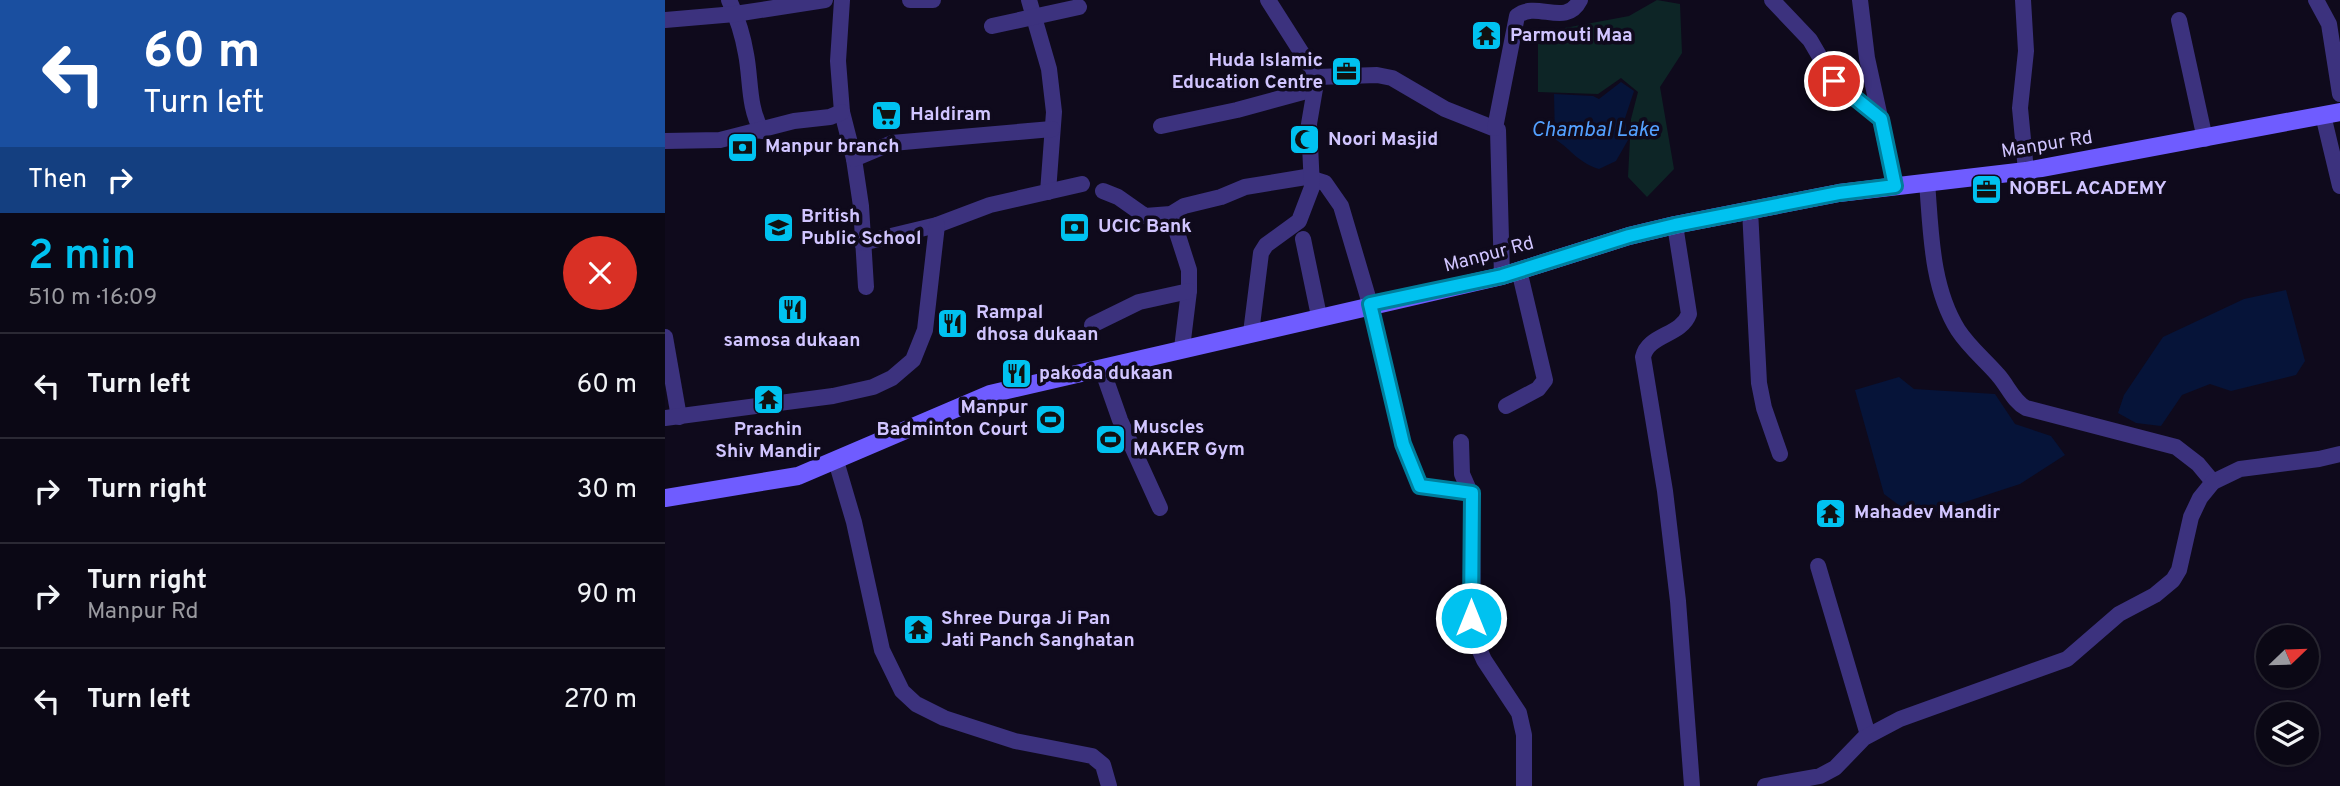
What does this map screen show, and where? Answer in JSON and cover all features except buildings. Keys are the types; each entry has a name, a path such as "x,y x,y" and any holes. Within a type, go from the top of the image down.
{"main road":[{"name":"Manpur Rd","path":"665,498 776,481 836,461 990,394 1511,273 1629,236 1675,225 1895,186 2026,171 2331,114"}],"street":[{"path":"665,20 732,7 825,0"},
{"path":"842,0 838,61 842,112 854,159 861,206 866,287"},
{"path":"910,0 933,0"},
{"path":"1030,0 1049,69 1054,112 1048,192"},
{"path":"1251,333 1261,253 1266,245 1299,221 1313,181 1309,124 1315,83 1268,0"},
{"path":"1495,128 1517,16 1530,10 1564,14 1575,9 1580,0"},
{"path":"1773,0 1810,40 1834,81 1881,119"},
{"path":"1860,0 1867,58 1895,186"},
{"path":"2023,0 2025,51 2020,107 2026,171"},
{"path":"2316,0 2329,24 2340,94"},
{"path":"732,7 747,55 748,81 757,124 762,131"},
{"path":"992,26 1079,7"},
{"path":"2179,20 2205,139"},
{"path":"1161,126 1237,110 1315,83 1377,75 1392,78 1445,109 1495,128 1500,136 1511,273 1545,383 1506,406"},
{"path":"665,141 720,140 793,121 830,117 842,112"},
{"path":"2331,114 2340,186"},
{"path":"854,159 892,143 1052,129"},
{"path":"1103,191 1118,197 1145,216 1171,214 1184,206 1221,197 1245,187 1306,177 1325,183 1341,206 1370,304 1403,444 1420,486 1472,493"},
{"path":"1927,182 1933,248 1946,307 1959,332 2000,377 2018,403 2026,408 2176,447 2198,464 2213,482"},
{"path":"862,243 937,225 990,205 1082,184"},
{"path":"1750,210 1759,383 1764,408 1780,454"},
{"path":"1171,214 1188,270 1189,290 1182,348"},
{"path":"665,337 672,417 833,396 873,387 892,378 913,360 925,330 937,225"},
{"path":"1675,225 1689,314 1685,323 1647,346 1643,357 1665,491 1678,601 1692,786"},
{"path":"1303,239 1319,316"},
{"path":"1092,325 1139,302 1189,290"},
{"path":"1102,369 1120,420 1160,508"},
{"path":"1461,442 1462,474 1472,493 1473,635 1484,660 1519,713 1524,735 1524,786"},
{"path":"1765,786 1804,780 1828,772 1868,735 1900,719 2055,666 2080,651 2119,614 2166,587 2179,570 2191,517 2200,498 2213,482 2248,467 2340,454"},
{"path":"836,461 855,522 882,649 902,691 916,704 944,718 1015,741 1092,756 1103,765 1109,786"},
{"path":"1818,566 1868,735"}],"green space":[{"path":"1657,0 1680,4 1682,53 1660,87 1674,169 1647,197 1628,177 1631,119 1638,92 1621,78 1598,94 1538,92 1538,33 1629,16"}],"water":[{"name":"Chambal Lake","path":"1621,82 1634,91 1625,118 1628,140 1616,161 1599,169 1580,160 1555,139 1554,94 1593,96 1599,99"},
{"path":"2286,290 2305,361 2296,375 2231,391 2210,384 2182,395 2161,426 2136,423 2118,413 2124,395 2163,337 2244,299"},
{"path":"1899,377 1914,389 1995,394 2015,424 2051,436 2065,455 2020,484 1916,518 1884,494 1855,390"}],"place":[{"name":"Parmouti Maa","path":"1487,36"},
{"name":"Huda Islamic Education Centre","path":"1346,72"},
{"name":"Haldiram","path":"887,115"},
{"name":"Noori Masjid","path":"1305,140"},
{"name":"Manpur branch","path":"742,147"},
{"name":"NOBEL ACADEMY","path":"1986,189"},
{"name":"UCIC Bank","path":"1075,227"},
{"name":"British Public School","path":"778,228"},
{"name":"samosa dukaan","path":"792,310"},
{"name":"Rampal dhosa dukaan","path":"953,324"},
{"name":"pakoda dukaan","path":"1016,374"},
{"name":"Prachin Shiv Mandir","path":"768,399"},
{"name":"Manpur Badminton Court","path":"1051,419"},
{"name":"Muscles MAKER Gym","path":"1110,439"},
{"name":"Mahadev Mandir","path":"1831,513"},
{"name":"Shree Durga Ji Pan Jati Panch Sanghatan","path":"918,630"}],"route":[{"path":"1471,618 1472,493 1420,486 1403,444 1370,304 1502,276 1629,236 1675,225 1839,193 1895,186 1881,119 1834,81"}]}
